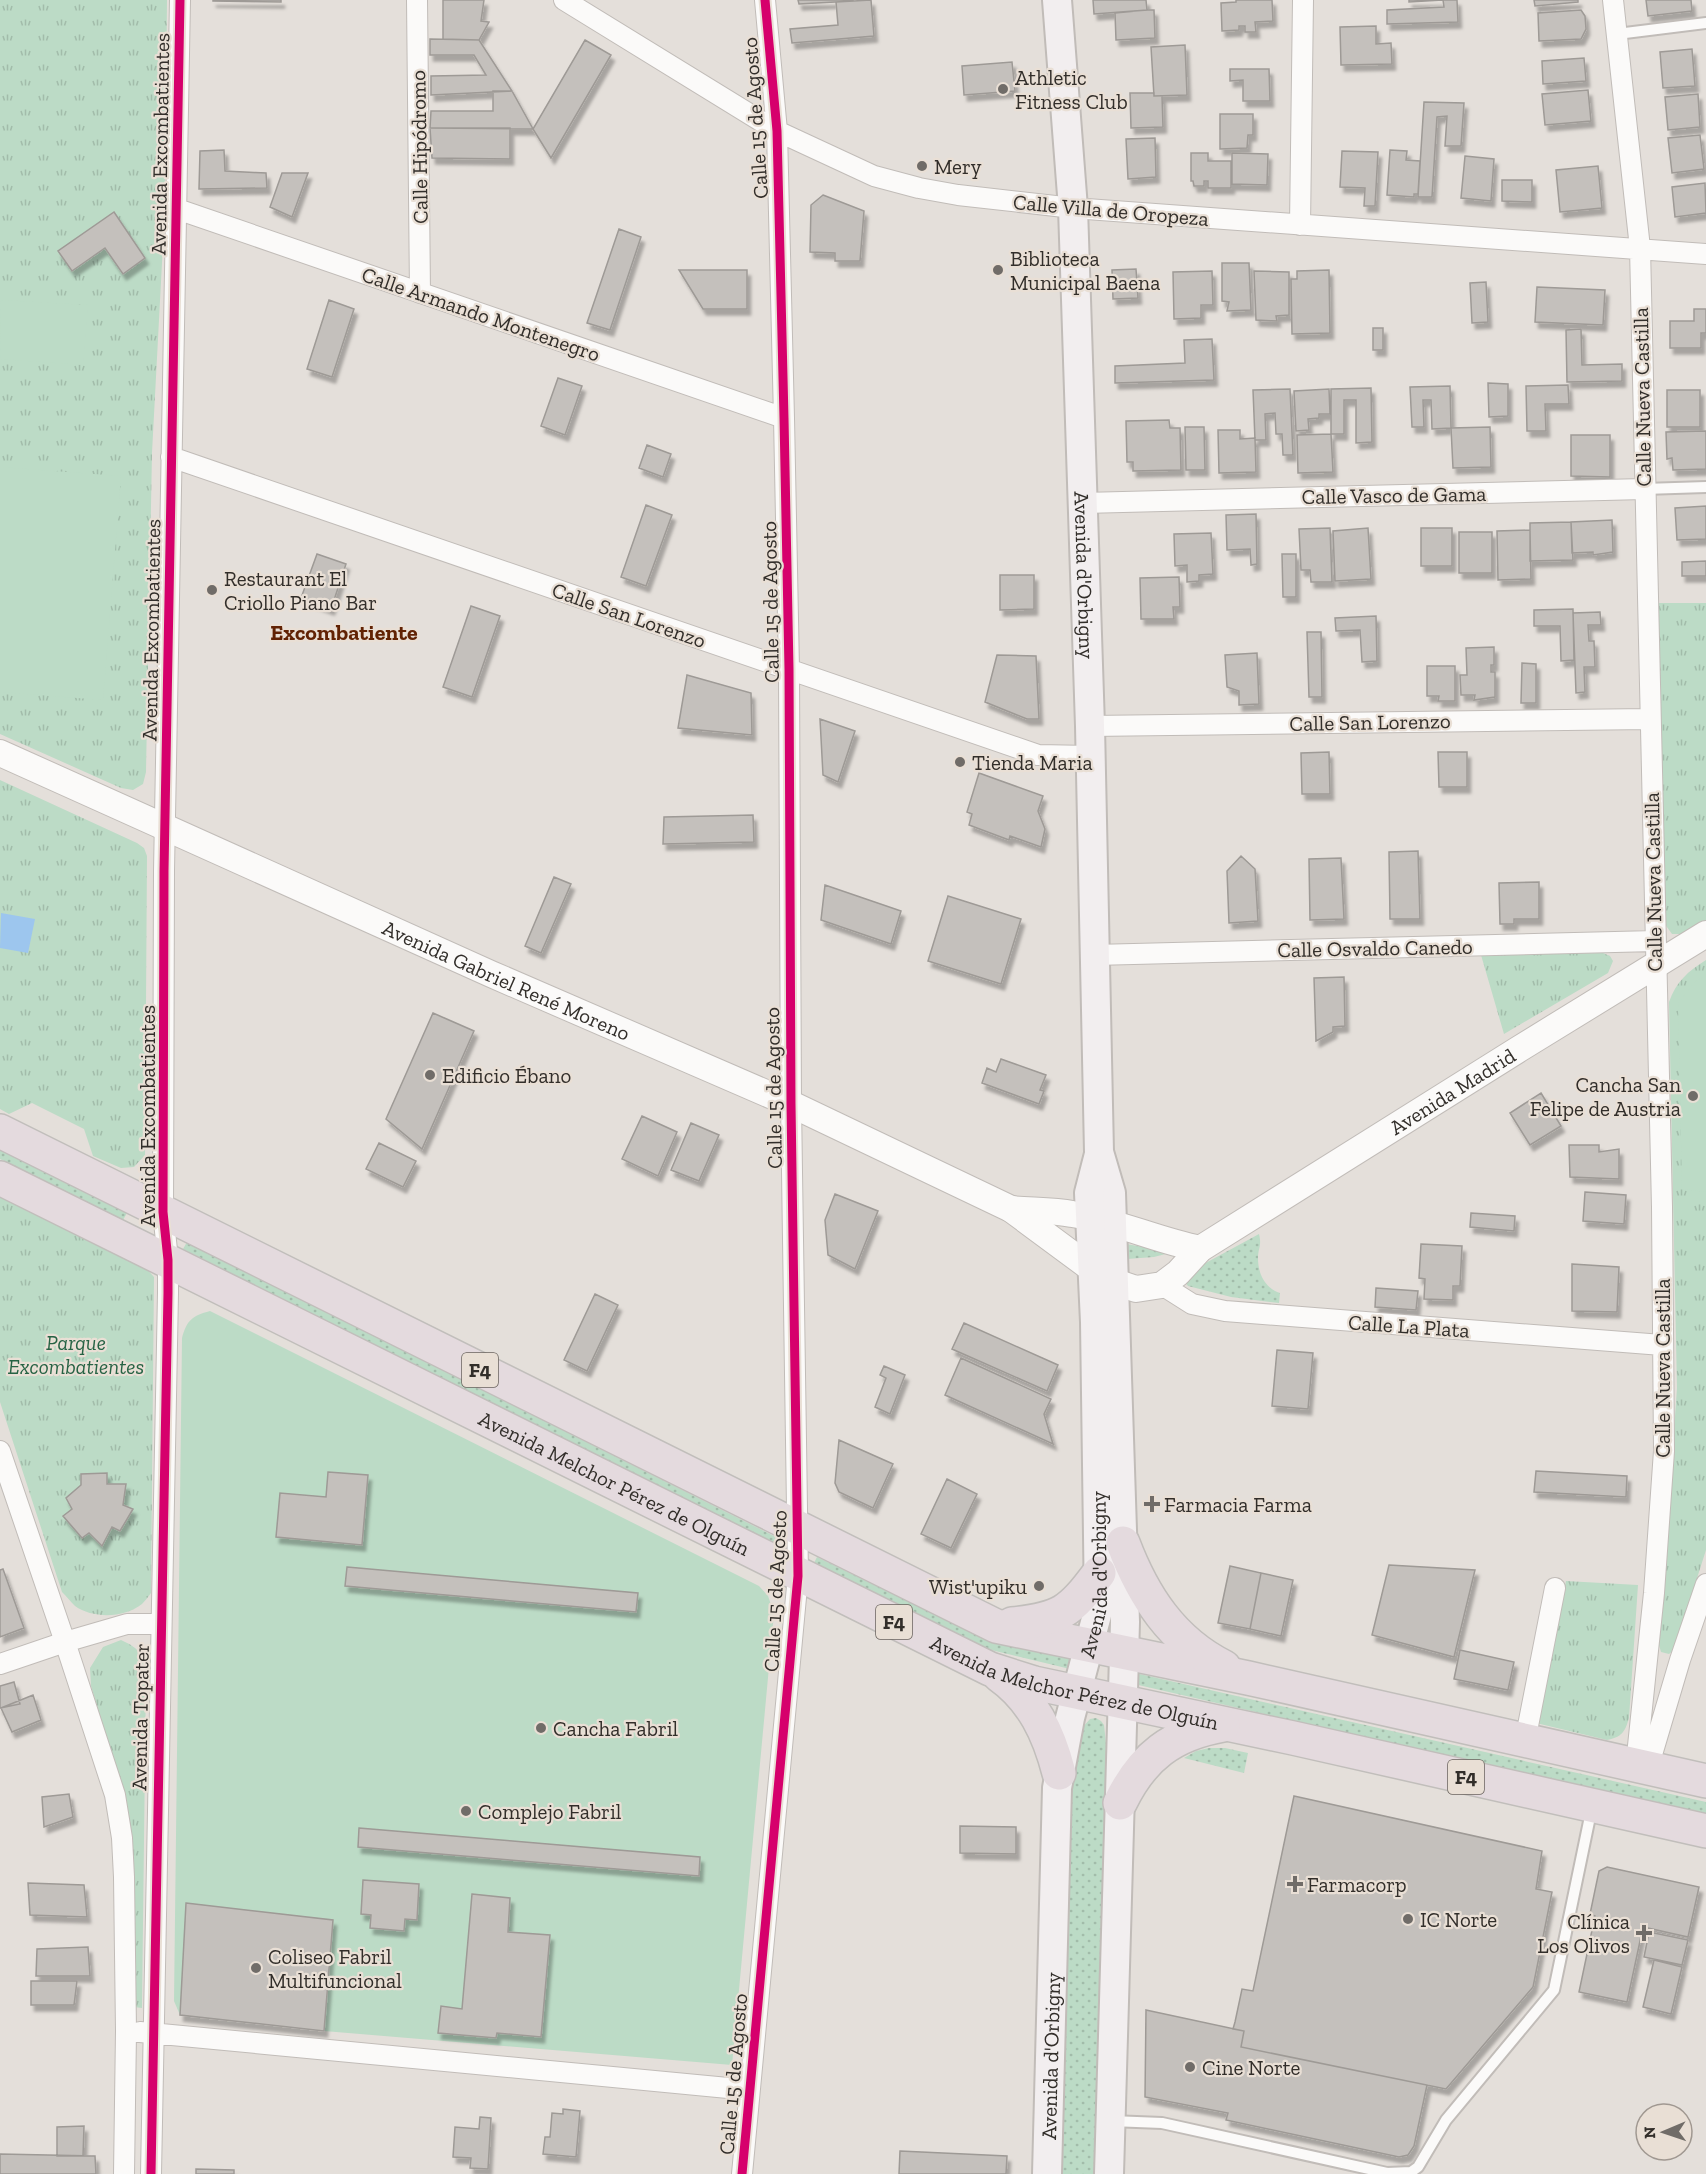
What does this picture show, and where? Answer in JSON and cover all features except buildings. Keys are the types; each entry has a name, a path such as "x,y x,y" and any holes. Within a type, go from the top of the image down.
{"highway":[{"name":"Avenida Melchor Pérez de Olguín","path":"0,1131 996,1626 1248,1678 1706,1781"},
{"name":"Avenida Melchor Pérez de Olguín","path":"0,1178 798,1576 1015,1679 1225,1724 1589,1819 1706,1831"},
{"path":"1123,1543 1132,1568 1157,1612 1186,1641 1215,1663 1248,1678"},
{"path":"996,1626 1033,1622 1064,1612 1084,1594 1099,1573"},
{"path":"990,1669 1017,1690 1038,1717 1053,1749 1059,1773"},
{"path":"1120,1803 1133,1779 1156,1752 1187,1734 1225,1724"}],"main road":[{"name":"Avenida d'Orbigny","path":"1057,0 1073,208 1090,726 1099,1152 1111,1193 1101,1221 1103,1275 1123,1543 1125,1653 1109,2174"},
{"name":"Avenida d'Orbigny","path":"1047,2174 1059,1773 1098,1617 1103,1275"}],"street":[{"name":"Avenida Excombatientes","path":"168,1260 163,1212 166,828 180,0"},
{"name":"Calle Hipódromo","path":"417,0 420,293"},
{"name":"Calle Villa de Oropeza","path":"564,0 777,130 874,176 919,188 958,195 1073,208 1706,254"},
{"name":"Calle 15 de Agosto","path":"742,2174 798,1576 791,1104 789,669 784,418 777,130 765,0"},
{"path":"1300,225 1304,0"},
{"name":"Calle Nueva Castilla","path":"1613,0 1640,248 1649,719 1662,1207 1664,1451 1642,1766"},
{"name":"Calle Armando Montenegro","path":"177,209 784,418"},
{"name":"Calle San Lorenzo","path":"171,458 1038,755 1090,756"},
{"name":"Calle Vasco de Gama","path":"1083,503 1644,489"},
{"name":"Calle San Lorenzo","path":"1090,726 1649,719"},
{"name":"Avenida Gabriel René Moreno","path":"0,753 491,974 791,1104 1011,1209 1103,1275"},
{"name":"Avenida Madrid","path":"1162,1285 1178,1273 1200,1249 1655,953 1706,934"},
{"name":"Calle Osvaldo Canedo","path":"1094,955 1655,953"},
{"name":"Avenida Gabriel René Moreno","path":"1011,1209 1071,1214 1101,1221"},
{"path":"1101,1221 1170,1243 1200,1249"},
{"name":"Avenida Topater","path":"151,2174 168,1260"},
{"path":"1103,1275 1136,1289 1162,1285"},
{"name":"Calle La Plata","path":"1162,1285 1192,1304 1225,1311 1662,1345"},
{"name":"Avenida Topater","path":"0,1451 115,1794 124,1877 126,2031 124,2174"},
{"path":"1642,1766 1706,1584"},
{"path":"1525,1741 1554,1587"},
{"path":"0,1664 127,1624 160,1624"},
{"path":"1648,1655 1655,1662 1666,1665 1680,1660"},
{"path":"126,2031 749,2090"}],"lane":[{"path":"1617,34 1706,23"},
{"name":"Calle Vasco de Gama","path":"1644,489 1706,487"},
{"path":"1110,2121 1162,2123 1387,2173 1411,2172 1425,2158 1446,2120 1554,1990 1589,1819"}],"green space":[{"path":"0,0 167,0 165,206 152,453 146,772 143,784 133,790 121,788 0,734"},
{"path":"1,300 88,305 83,365 0,359"},
{"path":"0,467 121,476 103,700 0,692"},
{"path":"1656,603 1706,603 1706,920 1684,934 1672,934 1664,923"},
{"path":"0,780 137,843 144,848 147,856 145,1155 134,1167 121,1168 93,1156 84,1129 32,1103 9,1114 0,1109"},
{"path":"1603,953 1610,956 1613,961 1608,973 1504,1034 1481,955"},
{"path":"1706,960 1706,1550 1674,1650 1669,1654 1661,1652 1659,1645 1677,1388 1669,1002 1683,978"},
{"name":"Cancha San Felipe de Austria","path":"1706,975 1706,1192 1682,1189 1678,1003 1695,982"},
{"path":"0,1149 127,1213 123,1220 0,1159"},
{"name":"Parque Excombatientes","path":"0,1196 144,1266 154,1277 151,1593 142,1604 127,1612 109,1615 91,1613 75,1606 62,1592 0,1402"},
{"path":"1259,1234 1259,1270 1266,1284 1280,1293 1279,1303 1231,1297 1188,1286 1184,1281 1189,1272"},
{"path":"187,1242 778,1538 774,1546 183,1249"},
{"path":"1126,1244 1173,1252 1154,1257 1127,1259"},
{"name":"Complejo Fabril","path":"210,1311 759,1586 768,1596 774,1613 732,2065 324,2031 180,2015 174,2001 182,1338 191,1320"},
{"path":"817,1557 987,1640 1072,1659 1070,1669 983,1648 813,1565"},
{"path":"1566,1581 1638,1585 1629,1718 1622,1733 1612,1739 1607,1740 1536,1723"},
{"path":"121,1640 133,1646 140,1654 146,1676 142,2008 134,2007 117,1772 91,1686 90,1668 103,1647"},
{"path":"1135,1673 1706,1802 1706,1816 1134,1684"},
{"path":"1096,1718 1104,1725 1108,1761 1096,2174 1061,2174 1072,1792 1082,1728 1090,1719"},
{"path":"1225,1748 1248,1753 1244,1773 1184,1758 1196,1751"}],"water":[{"path":"1,913 35,919 28,953 0,948"}],"cycle path":[{"path":"151,2174 168,1293 168,1260 163,1212 164,871 180,0"},
{"path":"742,2174 798,1576 791,1104 789,669 784,418 777,131 765,0"}],"place":[{"name":"Athletic Fitness Club","path":"1003,89"},
{"name":"Mery","path":"922,166"},
{"name":"Biblioteca Municipal Baena","path":"998,270"},
{"name":"Restaurant El Criollo Piano Bar","path":"212,590"},
{"name":"Tienda Maria","path":"960,762"},
{"name":"Edificio Ébano","path":"430,1075"},
{"name":"Cancha San Felipe de Austria","path":"1693,1096"},
{"name":"Farmacia Farma","path":"1152,1504"},
{"name":"Wist'upiku","path":"1039,1586"},
{"name":"Cancha Fabril","path":"541,1728"},
{"name":"Complejo Fabril","path":"466,1811"},
{"name":"Farmacorp","path":"1295,1884"},
{"name":"IC Norte","path":"1408,1919"},
{"name":"Clínica Los Olivos","path":"1644,1933"},
{"name":"Coliseo Fabril Multifuncional","path":"256,1968"},
{"name":"Cine Norte","path":"1190,2067"}],"district":[{"name":"Excombatiente","path":"344,632"}]}
